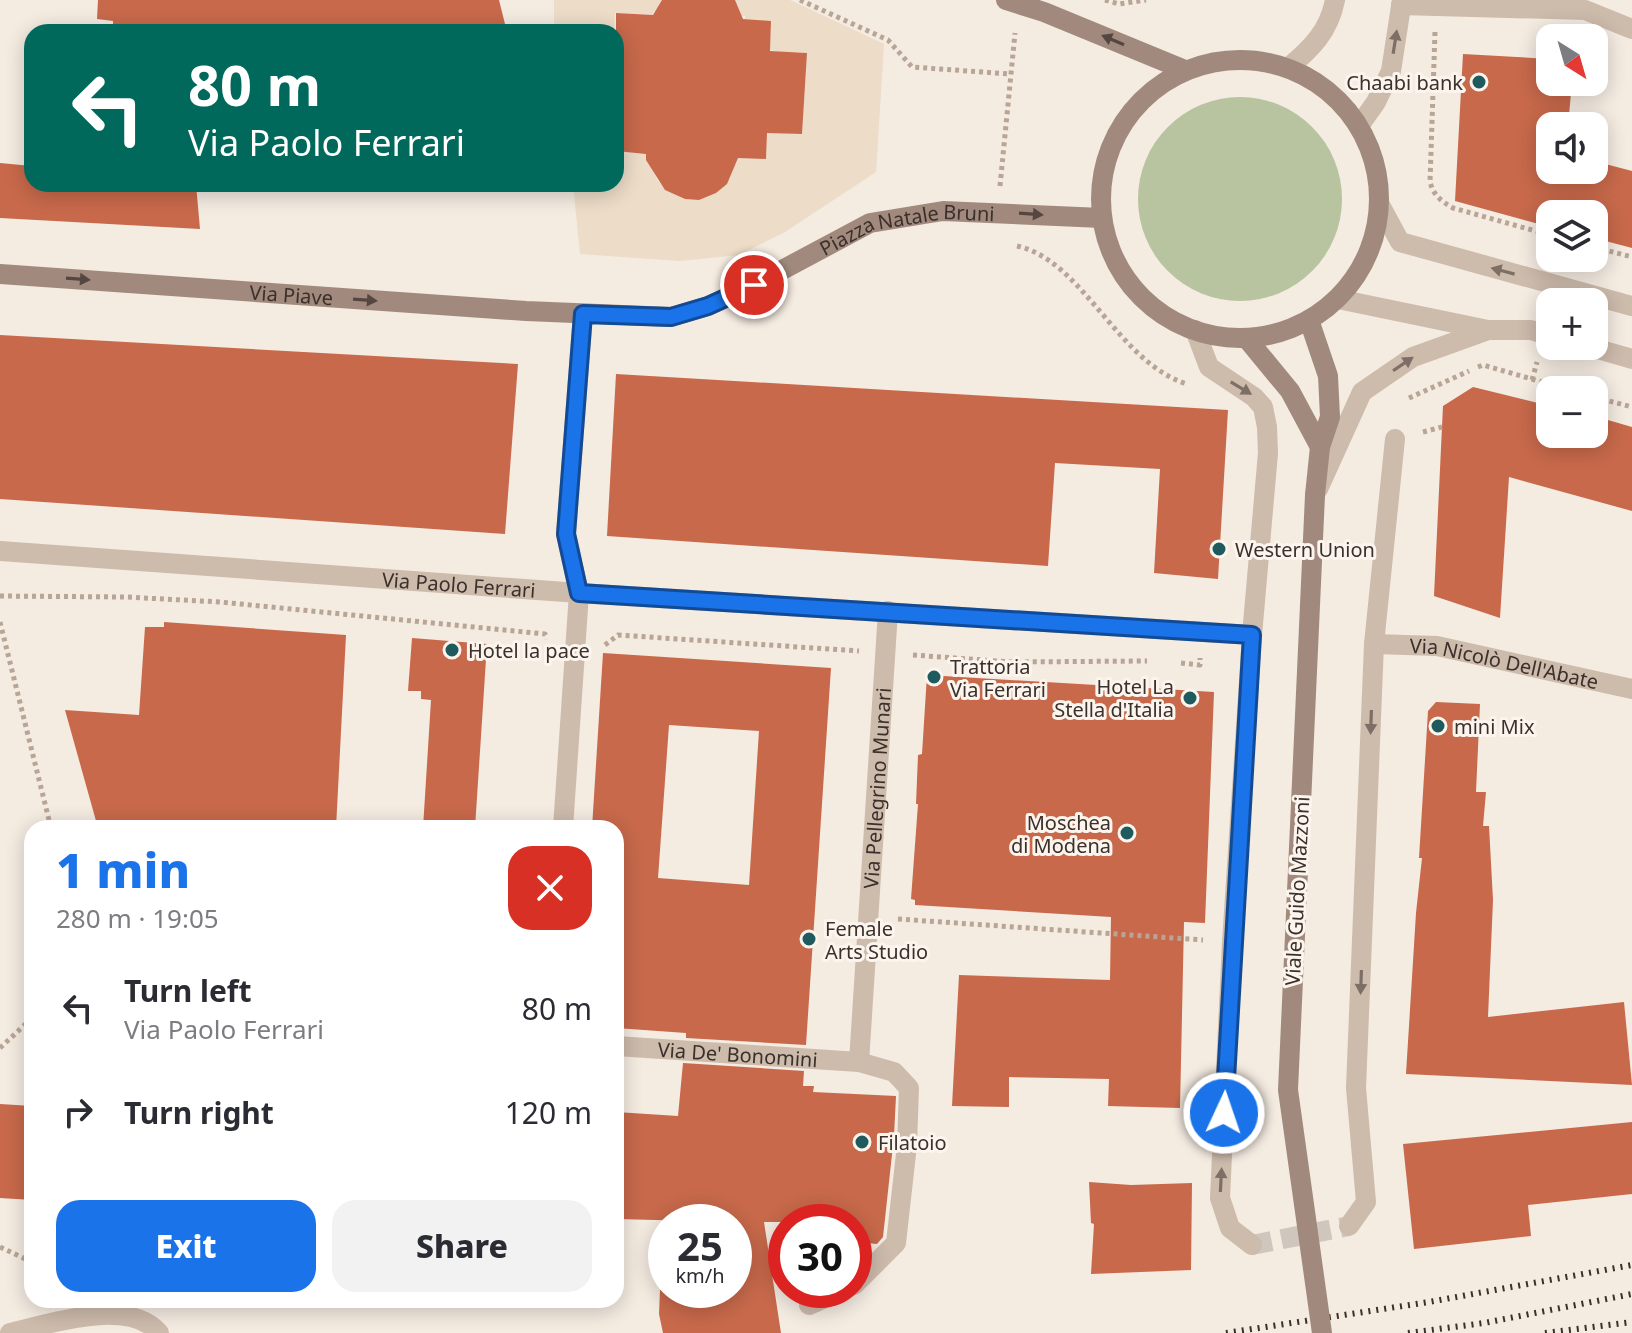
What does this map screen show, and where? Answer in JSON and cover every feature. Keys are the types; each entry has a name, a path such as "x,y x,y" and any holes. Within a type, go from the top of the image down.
{"main road":[{"path":"1012,2 1185,70"},
{"path":"1242,60 1288,68 1325,88 1342,103 1359,126 1373,154 1380,205 1374,239 1365,260 1338,299 1309,320 1272,335 1247,339 1216,337 1169,320 1126,281 1108,243 1100,197 1110,148 1121,126 1145,97 1185,70 1217,61 1242,60"},
{"name":"Piazza Natale Bruni","path":"583,314 671,317 708,306 870,223 943,211 998,211 1102,218"},
{"name":"Via Piave","path":"0,274 583,314"},
{"name":"Viale Guido Mazzoni","path":"1309,320 1328,376 1330,417 1320,447 1315,495 1288,1090 1322,1333"},
{"path":"1247,339 1290,391 1320,447"}],"street":[{"path":"1288,68 1312,48 1328,26 1335,0"},
{"path":"1359,126 1376,102 1391,71 1401,2 1436,5 1588,5 1632,29"},
{"path":"1380,205 1400,242 1632,306"},
{"path":"1338,299 1488,330 1536,332"},
{"path":"564,820 579,593 566,534 583,314"},
{"path":"1195,330 1209,367 1254,397 1265,415 1268,453 1252,635 1232,942 1220,1198 1230,1228 1252,1245"},
{"path":"1315,495 1362,392 1413,357 1488,330"},
{"path":"1608,352 1632,359"},
{"path":"1349,1226 1366,1202 1356,1088 1374,644 1395,439"},
{"name":"Via Paolo Ferrari","path":"0,551 579,593 1252,635"},
{"name":"Via Pellegrino Munari","path":"859,1062 888,611"},
{"name":"Via Nicolò Dell'Abate","path":"1374,644 1437,646 1632,689"},
{"name":"Via De' Bonomini","path":"624,1047 859,1062 894,1072 909,1088 907,1145 896,1243 872,1267"},
{"path":"10,1333 79,1317 125,1315 155,1328 159,1333"}],"path":[{"path":"800,0 888,40 912,67 1010,74"},
{"path":"1105,0 1119,4 1146,0"},
{"path":"1012,2 1010,74 995,241 1027,248 1054,263 1145,360 1173,380 1201,388"},
{"path":"1436,5 1430,182 1433,192 1439,200 1453,208 1536,231"},
{"path":"1608,251 1632,257"},
{"path":"1405,400 1483,365 1536,380"},
{"path":"1608,401 1632,407"},
{"path":"0,622 49,820"},
{"path":"867,917 1232,942"},
{"path":"0,1048 24,1026"},
{"path":"0,1247 24,1258"}],"green space":[{"path":"1240,97 1279,105 1297,114 1312,127 1325,142 1334,160 1342,199 1334,238 1325,256 1312,271 1297,284 1279,293 1240,301 1201,293 1183,284 1168,271 1155,256 1146,238 1138,199 1146,160 1155,142 1168,127 1183,114 1201,105"}],"shaded area":[{"path":"554,0 662,0 659,11 654,11 653,15 615,13 614,24 554,24"},
{"path":"735,0 790,0 884,44 876,172 785,232 739,255 680,261 580,254 574,192 624,192 624,152 646,153 657,180 666,190 684,199 699,200 716,193 726,184 738,158 766,159 767,133 790,130 791,134 802,134 807,53 796,52 795,56 776,54 776,51 770,50 771,21 740,16"}],"building":[{"path":"98,0 499,0 505,24 113,24 113,21 97,19"},
{"path":"662,0 735,0 743,19 771,21 770,51 807,53 802,134 767,133 766,159 738,158 727,184 699,200 685,199 665,190 646,160 646,154 624,152 624,24 616,24 616,13 653,15"},
{"path":"1463,54 1536,58 1536,96 1571,96 1569,112 1536,112 1536,184 1608,184 1608,165 1632,171 1632,248 1608,242 1608,200 1536,200 1536,223 1455,201"},
{"path":"0,163 24,165 24,192 197,192 200,229 0,218"},
{"path":"0,335 518,364 505,534 0,499"},
{"path":"616,374 1228,410 1218,579 1154,573 1160,469 1055,463 1048,566 607,536"},
{"path":"1473,387 1536,403 1536,448 1608,448 1608,420 1632,427 1632,511 1509,477 1500,618 1434,596 1443,406"},
{"path":"164,622 346,635 336,820 96,820 65,710 139,715 145,627 164,627"},
{"path":"412,638 487,644 476,820 424,820 431,700 421,699 421,691 408,691"},
{"path":"603,653 831,668 806,1045 686,1038 686,1033 624,1029 624,820 593,820","holes":["669,725 759,731 749,885 658,878"]},
{"path":"927,675 1214,692 1205,923 1184,922 1180,1108 1108,1106 1109,1079 1009,1077 1009,1107 952,1106 959,975 1110,980 1111,917 915,905 915,900 911,899 918,755 922,754"},
{"path":"1436,702 1480,704 1476,792 1486,792 1483,826 1489,826 1493,900 1488,1017 1624,1002 1632,1085 1406,1074 1422,858 1419,858 1428,711"},
{"path":"683,1063 804,1071 803,1086 814,1086 813,1092 896,1096 883,1237 877,1244 872,1244 872,1204 768,1204 768,1222 764,1222 768,1248 768,1308 777,1308 781,1333 663,1333 659,1308 752,1308 752,1204 648,1204 648,1220 624,1219 624,1113 678,1116"},
{"path":"0,1104 24,1106 24,1200 0,1198"},
{"path":"1632,1122 1632,1194 1528,1205 1531,1236 1414,1249 1403,1144"},
{"path":"1089,1182 1131,1185 1192,1183 1191,1270 1091,1274 1094,1224 1091,1223"}],"tunnel":[{"path":"1252,1245 1349,1226"}],"railway":[{"path":"1226,1333 1429,1302 1632,1265"},
{"path":"1408,1333 1484,1323 1632,1294"},
{"path":"1545,1333 1632,1322"}],"place":[{"name":"Chaabi bank","path":"1479,82"},
{"name":"Western Union","path":"1219,549"},
{"name":"Hotel la pace","path":"452,650"},
{"name":"Trattoria Via Ferrari","path":"934,677"},
{"name":"Hotel La Stella d'Italia","path":"1190,698"},
{"name":"mini Mix","path":"1438,726"},
{"name":"Moschea di Modena","path":"1127,833"},
{"name":"Female Arts Studio","path":"809,939"},
{"name":"Filatoio","path":"862,1142"}],"route":[{"path":"754,285 708,306 671,317 583,314 566,534 579,593 1252,635 1224,1113"}]}
